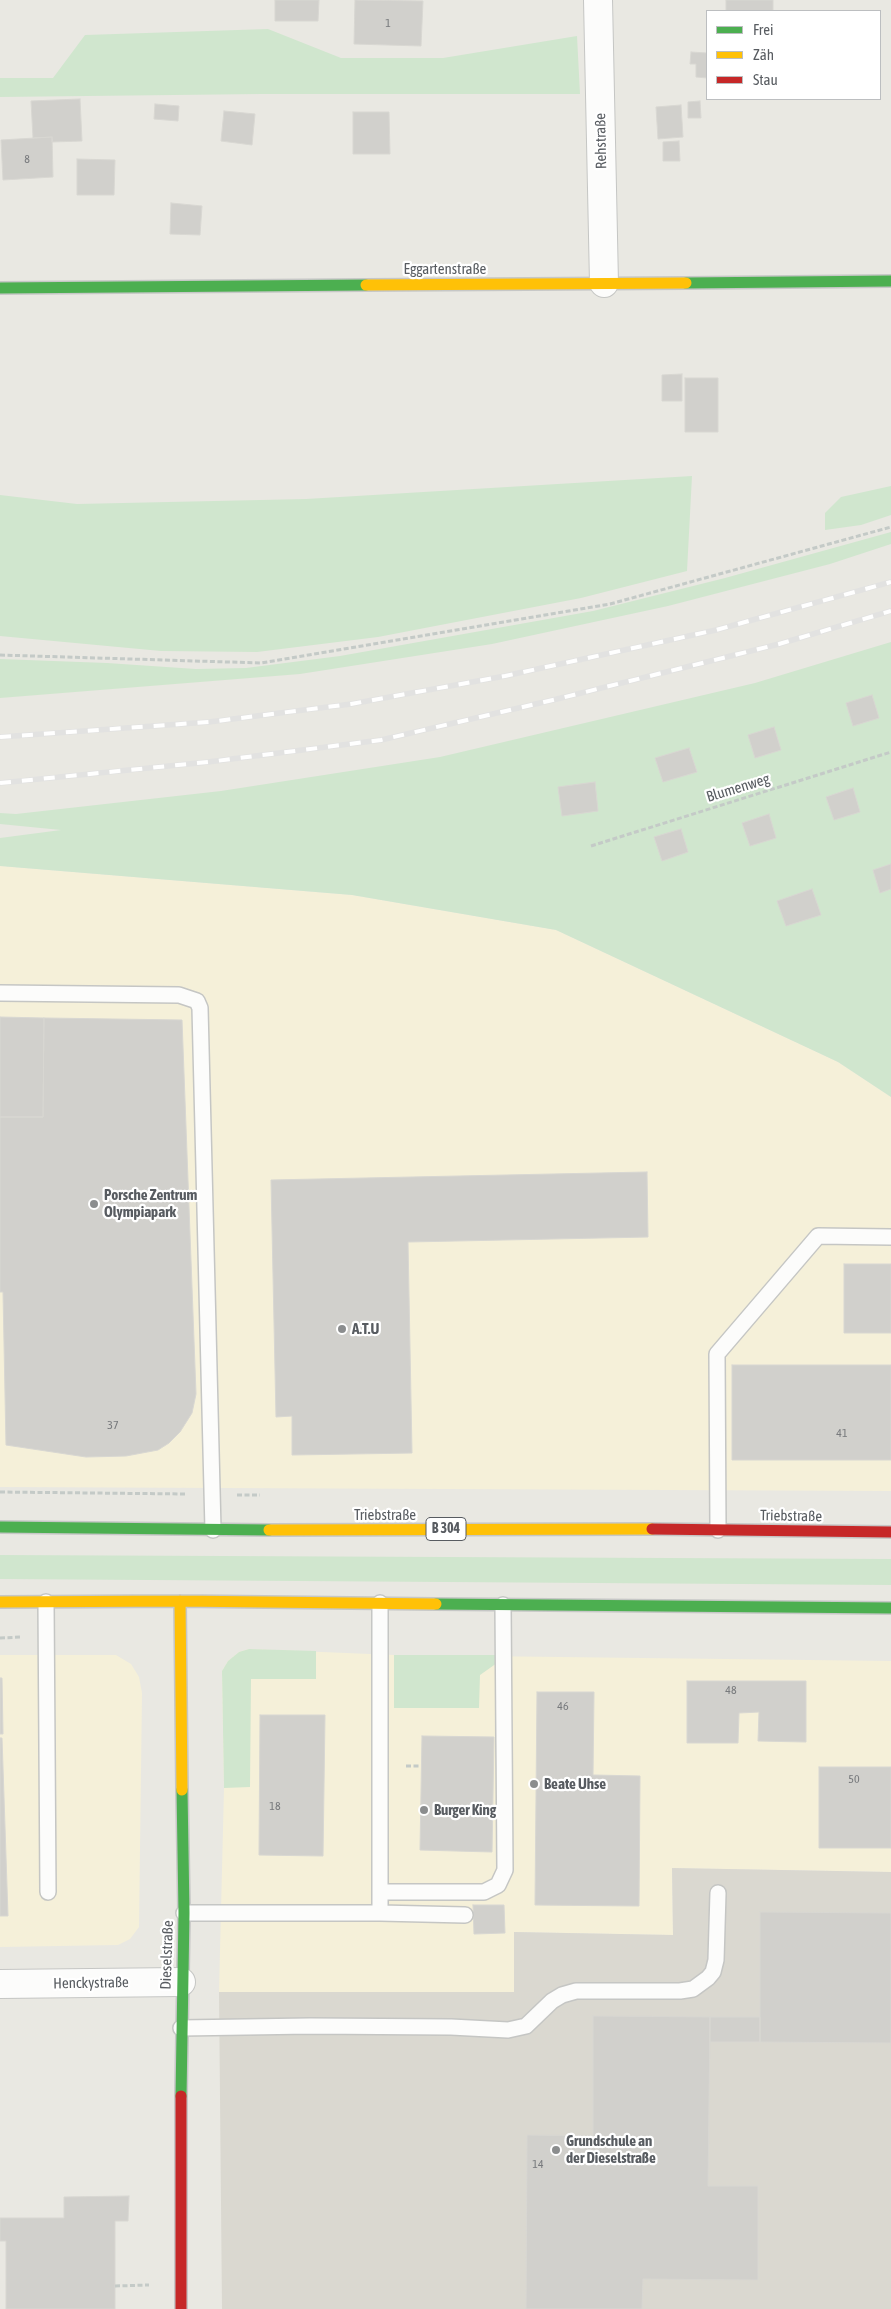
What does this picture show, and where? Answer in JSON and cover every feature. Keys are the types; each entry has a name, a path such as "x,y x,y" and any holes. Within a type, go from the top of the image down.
{"main road":[{"name":"Eggartenstraße","path":"0,288 891,281"},
{"name":"Triebstraße","path":"0,1528 891,1532"},
{"path":"0,1602 180,1601 891,1608"},
{"name":"Dieselstraße","path":"180,1601 184,1913 181,1982 181,2309"}],"street":[{"name":"Rehstraße","path":"598,0 604,283"},
{"name":"Henckystraße","path":"0,1984 181,1982"}],"lane":[{"path":"0,993 179,995 197,1001 200,1008 213,1530"},
{"path":"718,1530 717,1354 818,1236 891,1237"},
{"path":"46,1602 48,1892"},
{"path":"380,1603 380,1913"},
{"path":"380,1892 484,1892 498,1886 505,1870 504,1604"},
{"path":"181,2028 310,2026 451,2027 508,2030 526,2026 552,2001 562,1995 576,1991 680,1991 693,1989 708,1978 716,1960 718,1892"},
{"path":"184,1913 465,1915"}],"path":[{"path":"0,655 261,663 610,604 891,527"},
{"name":"Blumenweg","path":"591,846 891,752"}],"shaded area":[{"path":"0,866 352,895 556,930 838,1062 891,1097 891,1491 0,1487"},
{"path":"249,1649 394,1655 891,1661 891,1872 672,1868 673,1935 514,1932 514,1992 219,1992 224,1788 222,1671 228,1661 239,1652"},
{"path":"0,1655 116,1655 131,1664 139,1677 142,1693 139,1927 130,1939 118,1945 0,1947"},
{"name":"Grundschule an der Dieselstraße","path":"672,1868 891,1872 891,2309 222,2309 219,1992 514,1992 514,1932 673,1935"}],"green space":[{"path":"268,29 341,58 443,58 577,36 580,94 261,94 0,97 0,78 53,78 85,35"},
{"path":"692,476 687,571 581,598 378,637 257,652 161,651 0,636 0,495 77,504 306,499"},
{"path":"891,486 891,515 861,525 825,530 825,513 841,497"},
{"path":"891,532 891,544 830,564 668,606 492,644 300,674 0,698 0,659 196,669 246,668 340,656 593,611 725,578"},
{"path":"891,642 891,1097 838,1062 556,930 352,895 0,866 0,838 61,830 0,824 0,813 16,814 221,791 440,757 755,683"},
{"path":"0,1555 891,1559 891,1585 0,1579"},
{"path":"249,1649 316,1651 316,1679 251,1679 250,1787 224,1788 222,1671 228,1661 239,1652"},
{"path":"394,1655 497,1655 497,1663 480,1675 479,1708 394,1708"}],"building":[{"path":"275,0 319,0 318,21 275,21"},
{"path":"355,0 423,1 421,46 354,44"},
{"path":"726,0 773,0 773,10 726,10"},
{"path":"691,52 706,53 706,78 696,77 696,64 690,64"},
{"path":"80,99 82,141 52,142 52,137 33,138 31,101"},
{"path":"700,101 701,118 688,118 688,102"},
{"path":"155,104 179,106 178,121 154,119"},
{"path":"681,105 683,137 658,139 656,107"},
{"path":"224,111 255,114 252,145 221,141"},
{"path":"353,112 389,112 390,154 353,154"},
{"path":"52,137 53,177 3,180 1,140"},
{"path":"679,141 680,161 663,161 663,142"},
{"path":"77,159 115,160 114,195 77,195"},
{"path":"171,203 202,206 200,235 170,234"},
{"path":"682,374 682,401 662,401 662,375"},
{"path":"685,378 718,378 718,432 685,432"},
{"path":"872,695 879,718 853,726 846,703"},
{"path":"774,727 781,750 755,758 748,735"},
{"path":"689,748 697,772 663,782 655,758"},
{"path":"595,782 598,811 562,816 558,787"},
{"path":"853,788 860,812 834,820 826,797"},
{"path":"769,814 776,838 750,846 742,823"},
{"path":"681,829 688,852 662,861 654,837"},
{"path":"891,864 891,889 880,893 873,870"},
{"path":"812,889 821,915 786,926 777,901"},
{"path":"0,1017 44,1018 43,1117 0,1117"},
{"name":"Porsche Zentrum Olympiapark","path":"44,1018 182,1020 196,1394 192,1413 180,1432 169,1443 158,1450 126,1456 86,1457 6,1445 3,1292 0,1292 0,1117 43,1117"},
{"name":"A.T.U","path":"647,1172 648,1237 408,1242 412,1453 292,1455 292,1416 276,1417 271,1180"},
{"path":"844,1264 891,1264 891,1333 844,1333"},
{"path":"732,1365 891,1365 891,1460 732,1460"},
{"path":"0,1678 2,1678 3,1734 0,1734"},
{"path":"687,1681 806,1681 806,1742 758,1741 759,1712 739,1713 738,1743 687,1743"},
{"path":"537,1692 594,1692 593,1775 640,1776 639,1906 535,1905"},
{"path":"260,1715 325,1715 323,1856 259,1855"},
{"path":"422,1736 494,1737 492,1852 420,1850"},
{"path":"0,1738 2,1738 8,1916 0,1916"},
{"path":"819,1767 891,1767 891,1848 819,1848"},
{"path":"473,1905 504,1905 505,1933 474,1934"},
{"path":"760,1912 891,1913 891,2043 760,2042"},
{"path":"593,2016 710,2017 708,2186 758,2186 758,2280 643,2279 642,2309 526,2309 527,2135 593,2136"},
{"path":"710,2017 760,2017 760,2042 710,2042"},
{"path":"129,2196 128,2221 115,2221 115,2309 6,2309 6,2241 0,2241 0,2218 64,2218 64,2197"}],"railway":[{"path":"0,737 209,722 351,704 505,676 716,630 891,582"},
{"path":"0,783 208,762 381,740 779,644 891,611"}],"traffic: fast":[{"path":"686,283 891,281"},
{"path":"0,288 366,285"},
{"path":"0,1527 269,1530"},
{"path":"436,1604 891,1608"},
{"path":"181,2096 184,1913 182,1790"}],"traffic: slow":[{"path":"366,285 686,283"},
{"path":"269,1530 652,1529"},
{"path":"180,1601 182,1790"},
{"path":"0,1602 180,1601 436,1604"}],"traffic: jam":[{"path":"652,1529 891,1532"},
{"path":"181,2096 181,2309"}],"place":[{"name":"Porsche Zentrum Olympiapark","path":"94,1204"},
{"name":"A.T.U","path":"342,1329"},
{"name":"Beate Uhse","path":"534,1784"},
{"name":"Burger King","path":"424,1810"},
{"name":"Grundschule an der Dieselstraße","path":"556,2150"}]}
